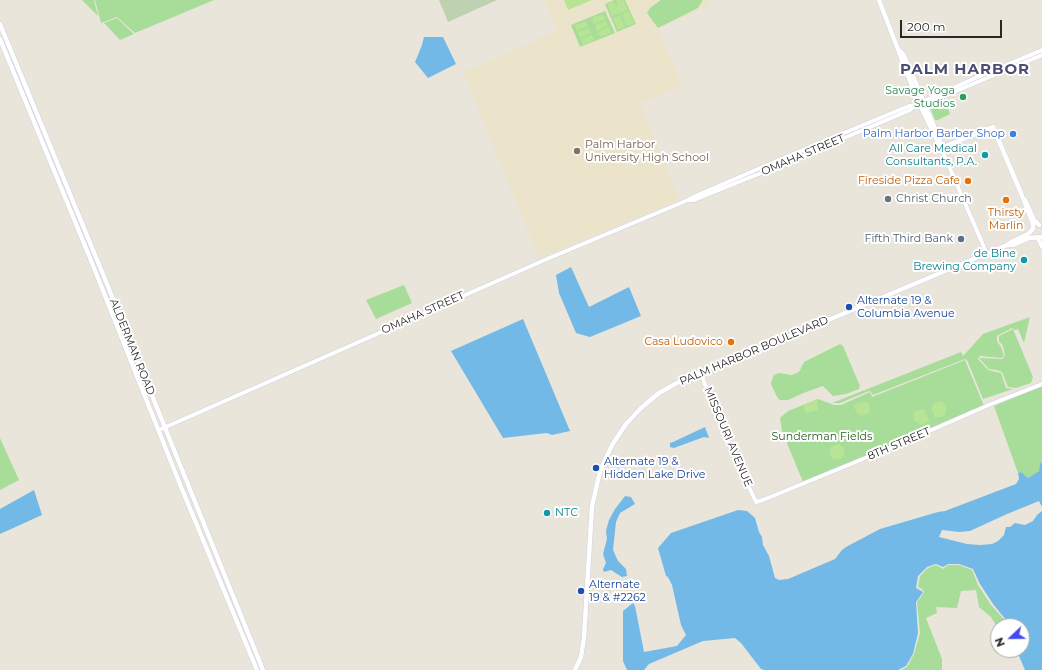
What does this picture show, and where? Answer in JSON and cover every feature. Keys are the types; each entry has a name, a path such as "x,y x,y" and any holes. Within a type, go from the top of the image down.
{"main road":[{"path":"879,0 900,56 940,148 993,127 1021,193 1032,224 1032,235 1039,238"},
{"name":"ALDERMAN ROAD","path":"0,24 263,670"},
{"name":"ALDERMAN ROAD","path":"0,40 94,267 256,670"},
{"path":"987,254 1007,245 1041,226 1034,220 1021,193"},
{"path":"1007,245 1013,245 1029,238 1039,238"},
{"name":"PALM HARBOR BOULEVARD","path":"575,670 583,646 586,620 592,506 599,474 607,453 626,424 650,400 675,384 700,372 987,254"}],"street":[{"name":"OMAHA STREET","path":"921,103 973,78 1042,50"},
{"name":"OMAHA STREET","path":"159,430 547,259 699,194 909,106 932,101 1042,55"},
{"path":"940,148 987,254"},
{"path":"1039,238 1042,247"},
{"name":"MISSOURI AVENUE","path":"700,372 756,502"},
{"name":"8TH STREET","path":"756,502 764,500 1042,384"}],"shaded area":[{"name":"Palm Harbor University High School","path":"544,0 709,0 711,6 658,28 682,86 640,103 679,200 539,258 463,72 557,31"}],"green space":[{"path":"82,0 94,0 98,16"},
{"path":"95,0 214,0 135,33 117,17 101,23"},
{"path":"439,0 497,0 448,22"},
{"path":"564,0 592,0 568,10"},
{"path":"614,0 625,0 636,24 617,32 605,4"},
{"path":"624,0 628,10 612,16 607,4 614,1 616,6 618,6 616,1"},
{"path":"661,0 703,0 698,8 658,28 647,13 650,8"},
{"path":"605,11 615,33 580,47 571,25"},
{"path":"629,11 634,23 626,26 622,14"},
{"path":"603,14 606,19 594,24 592,18"},
{"path":"620,15 625,27 618,30 613,18"},
{"path":"117,18 134,34 120,40 104,23"},
{"path":"586,21 588,26 577,31 575,25"},
{"path":"606,21 608,26 597,31 595,25"},
{"path":"609,27 611,33 600,37 598,32"},
{"path":"589,28 591,33 580,38 578,32"},
{"path":"592,35 594,40 583,45 581,39"},
{"path":"945,99 950,114 935,120 930,107 931,105"},
{"path":"404,285 412,303 376,319 366,300"},
{"path":"1030,317 1024,343 1018,329 1015,330 1012,328 997,336 997,341 1004,356 1001,358 980,356 978,359 988,370 1001,373 1006,388 1013,389 983,399 967,360 965,359 873,395 869,391 840,403 832,403 961,352 963,356 983,334"},
{"path":"1013,329 1033,377 1031,383 1016,388 1008,387 1002,372 989,369 979,358 1002,359 1005,356 1003,346 999,341 999,336"},
{"path":"840,344 843,346 860,386 859,389 846,394 833,396 823,386 788,400 780,400 777,397 771,384 774,375 779,373 792,375 799,372 804,362"},
{"name":"Sunderman Fields","path":"965,360 984,406 803,482 782,431 780,418 788,411 818,399 834,405 841,405 870,392 872,397"},
{"path":"1042,386 1042,464 1040,462 1039,471 1028,478 1021,472 1018,473 994,406"},
{"path":"817,400 818,410 805,413 804,405"},
{"path":"942,401 946,406 946,413 944,416 935,418 932,406 934,403"},
{"path":"861,402 868,403 870,410 869,413 862,416 857,413 854,407 854,405"},
{"path":"921,409 925,410 929,420 923,425 915,422 913,417 914,412"},
{"path":"0,438 19,480 0,490"},
{"path":"839,444 844,449 844,455 842,458 833,460 830,449 832,446"},
{"path":"936,565 943,569 948,565 959,565 972,570 978,585 991,605 1003,618 992,618 979,607 976,590 961,591 957,608 936,607 937,613 926,618 942,659 942,670 901,670 907,667 914,654 920,633 917,602 924,592 918,587 920,576 928,568"}],"water":[{"path":"424,37 443,37 456,64 428,78 415,62"},
{"path":"571,267 589,307 629,287 641,316 590,337 576,333 559,293 556,275"},
{"path":"523,319 570,431 552,435 547,433 503,438 451,351"},
{"path":"705,427 709,438 704,437 674,448 670,447 670,443"},
{"path":"1040,462 1042,464 1042,507 1039,501 970,531 959,532 942,530 939,537 967,544 992,544 1004,535 1006,527 1010,527 1015,523 1025,525 1033,521 1042,511 1042,670 1025,670 1020,658 1030,658 1030,618 1004,618 980,584 973,569 959,564 948,564 943,567 936,564 927,567 918,576 916,588 923,592 916,602 918,633 913,654 906,666 898,670 764,670 761,669 741,643 735,638 703,641 649,664 644,670 627,670 623,661 623,611 633,603 635,606 644,652 677,646 686,635 681,625 672,585 666,576 658,548 671,533 738,510 747,511 755,518 762,537 763,545 769,556 775,578 779,580 788,579 835,559 846,547 880,529 945,511 1016,484 1019,479 1018,473 1021,472 1028,478 1039,471"},
{"path":"34,490 42,515 0,534 0,509"},
{"path":"625,496 631,497 635,504 620,513 616,522 613,550 618,561 626,569 627,576 622,577 611,570 604,572 603,569 606,563 603,554 607,539 606,531 609,520"}],"place":[{"name":"Savage Yoga Studios","path":"963,97"},
{"name":"Palm Harbor Barber Shop","path":"1013,134"},
{"name":"Palm Harbor University High School","path":"577,151"},
{"name":"All Care Medical Consultants, P.A.","path":"985,155"},
{"name":"Fireside Pizza Cafe","path":"968,181"},
{"name":"Christ Church","path":"888,199"},
{"name":"Thirsty Marlin","path":"1006,200"},
{"name":"Fifth Third Bank","path":"961,239"},
{"name":"de Bine Brewing Company","path":"1024,260"},
{"name":"Alternate 19 & Columbia Avenue","path":"849,307"},
{"name":"Casa Ludovico","path":"731,342"},
{"name":"Alternate 19 & Hidden Lake Drive","path":"596,468"},
{"name":"NTC","path":"547,513"},
{"name":"Alternate 19 & #2262","path":"581,591"}],"district":[{"name":"PALM HARBOR","path":"965,70"}]}
